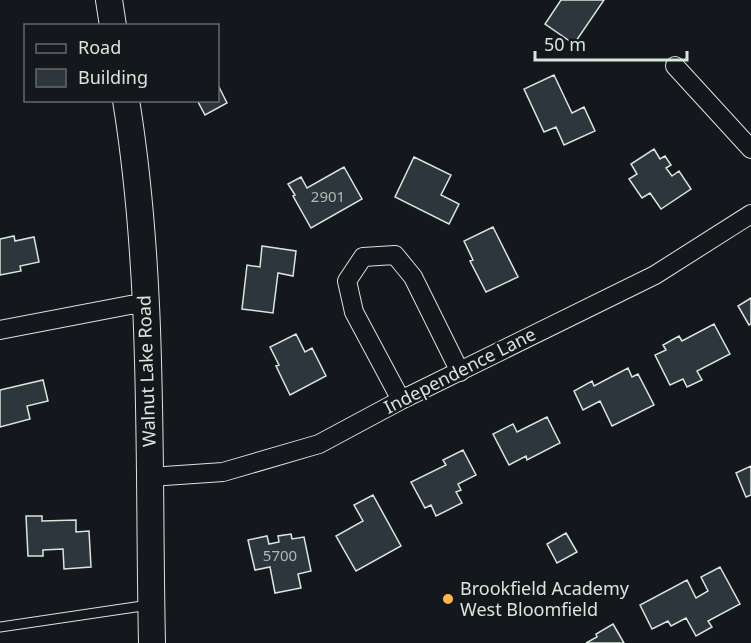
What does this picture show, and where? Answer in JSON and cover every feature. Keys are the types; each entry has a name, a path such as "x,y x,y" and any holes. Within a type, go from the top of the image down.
{"street":[{"path":"109,0 114,24"},
{"path":"675,66 751,149"},
{"name":"Walnut Lake Road","path":"126,102 135,157 146,304 152,643"},
{"name":"Independence Lane","path":"150,477 222,472 319,444 401,400 655,275 751,214"},
{"path":"401,400 354,312 347,281 363,257 395,255 413,277 460,372"},
{"path":"0,330 130,305 146,304"}],"lane":[{"path":"0,627 151,604"}],"building":[{"path":"561,0 604,0 574,44 545,24"},
{"path":"554,75 572,113 584,107 595,131 564,145 556,127 544,132 524,89"},
{"path":"219,87 227,103 205,115 198,102 219,102"},
{"path":"654,149 660,159 665,156 671,165 666,168 672,176 679,171 691,189 661,209 650,193 642,198 629,179 637,174 631,164"},
{"path":"414,157 451,175 441,195 459,204 449,224 395,197"},
{"path":"344,167 362,199 311,228 288,184 301,177 307,188"},
{"path":"493,227 518,277 486,292 470,261 473,260 464,241"},
{"path":"14,236 15,241 34,237 39,262 20,266 21,271 0,275 0,239"},
{"path":"262,246 296,251 293,276 278,273 273,313 242,309 247,265 260,267"},
{"path":"751,298 751,324 749,325 738,306"},
{"path":"714,324 730,354 697,371 702,380 687,387 683,379 670,385 655,355 666,350 663,345 679,336 682,341"},
{"path":"296,334 305,352 312,348 326,376 290,395 270,347"},
{"path":"628,368 632,377 638,374 654,405 612,426 600,401 583,410 574,391 592,381 594,386"},
{"path":"43,380 48,401 27,406 30,419 0,427 0,390"},
{"path":"547,417 560,443 527,460 526,456 509,465 493,434 513,424 517,432"},
{"path":"463,450 476,475 458,484 461,490 456,492 462,503 436,516 431,505 425,508 411,482 446,465 443,460"},
{"path":"751,466 751,495 746,497 736,473"},
{"path":"373,495 401,546 356,571 336,536 363,521 354,505"},
{"path":"26,516 42,516 42,521 76,520 76,532 89,531 91,567 64,569 63,549 43,550 43,556 28,556"},
{"path":"566,533 577,552 557,563 547,544"},
{"path":"291,534 292,539 304,537 311,571 298,574 301,588 275,593 270,567 255,570 248,540 267,536 269,544 279,542 278,536"},
{"path":"720,567 740,604 708,621 712,627 696,636 686,618 671,626 668,621 652,629 640,605 687,580 696,598 708,591 701,577"},
{"path":"613,624 624,643 586,643 597,637 596,634"}],"place":[{"name":"Brookfield Academy West Bloomfield","path":"448,599"}]}
